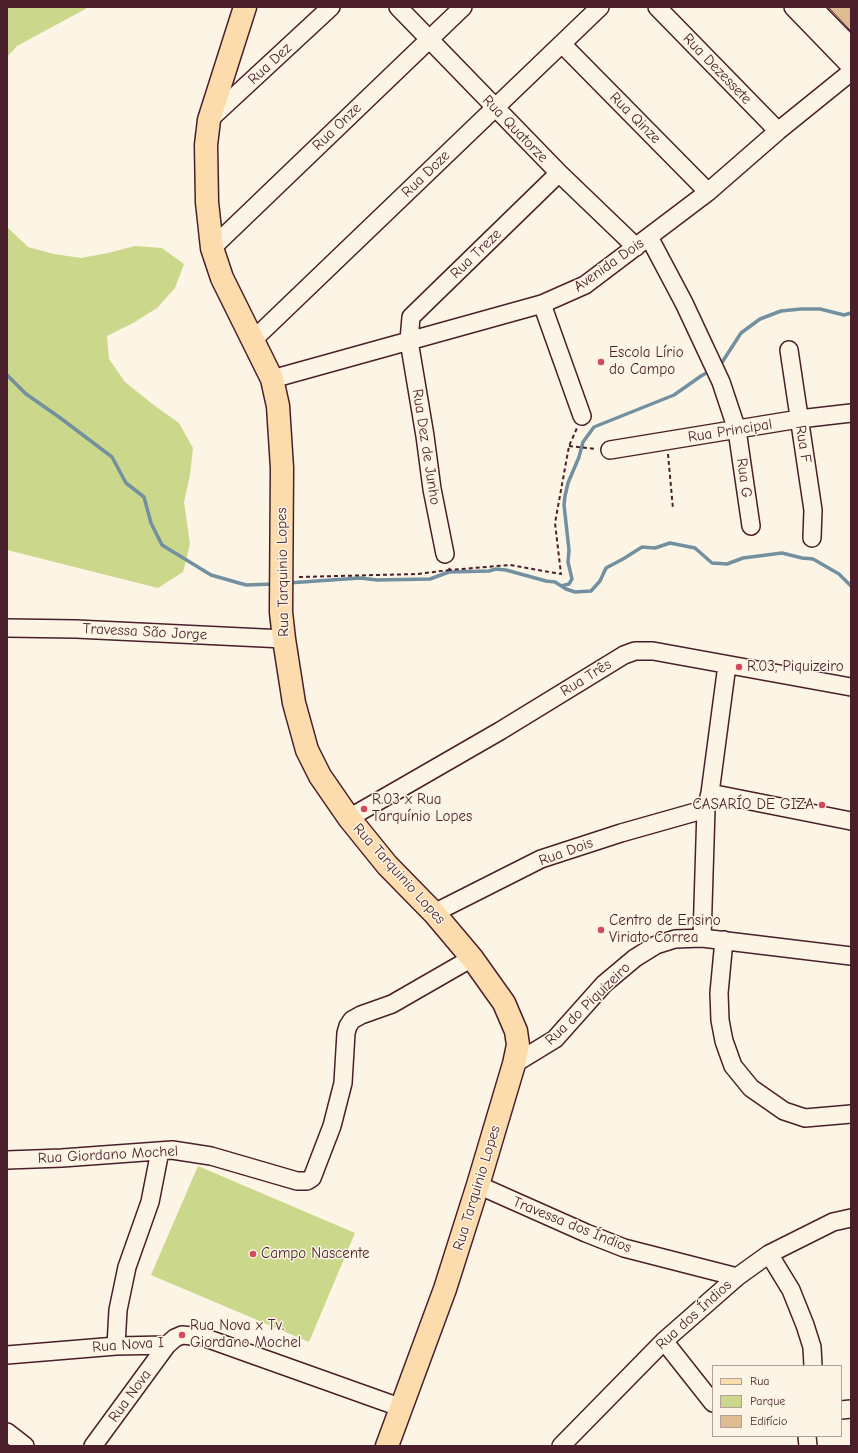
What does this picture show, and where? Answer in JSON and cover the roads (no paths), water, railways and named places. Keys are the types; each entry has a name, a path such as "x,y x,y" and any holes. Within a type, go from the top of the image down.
{"main road":[{"name":"Rua Tarquinio Lopes","path":"245,7 209,120 206,145 207,187 212,248 222,278 272,379 278,406 282,461 282,583 284,639 294,703 307,750 320,776 349,818 387,865 434,913 472,958 504,1003 516,1032 518,1045 514,1064 478,1185 445,1289 387,1446"}],"street":[{"name":"Rua Dez","path":"209,120 331,7"},
{"name":"Rua Quatorze","path":"398,7 558,173 643,242 684,303 715,370"},
{"name":"Rua Onze","path":"212,248 463,7"},
{"name":"Rua Doze","path":"253,340 600,7"},
{"name":"Rua Dezessete","path":"657,7 778,131"},
{"path":"794,7 850,77"},
{"path":"813,7 851,46"},
{"name":"Rua Qinze","path":"562,44 708,192"},
{"name":"Avenida Dois","path":"272,379 542,304 585,285 708,192 778,131 850,77"},
{"name":"Rua Treze","path":"408,341 411,317 558,173"},
{"path":"542,304 582,416"},
{"name":"Rua Dez de Junho","path":"408,341 425,436 432,489 445,554"},
{"name":"Rua F","path":"788,350 813,510 812,538"},
{"name":"Rua G","path":"715,370 737,430 751,526"},
{"name":"Rua Principal","path":"610,450 799,419 851,413"},
{"name":"Travessa São Jorge","path":"7,628 76,629 284,639"},
{"name":"Rua Três","path":"349,818 500,731 624,655 634,651 649,650 851,687"},
{"path":"702,938 706,810 710,793 727,665"},
{"path":"710,793 851,821"},
{"name":"Rua Dois","path":"434,913 542,859 621,833 706,810"},
{"name":"Rua do Piquizeiro","path":"514,1064 555,1039 604,984 635,958 656,945 675,939 702,938 851,956"},
{"path":"724,940 719,993 720,1020 724,1041 733,1066 751,1088 784,1111 805,1118 851,1115"},
{"name":"Rua Giordano Mochel","path":"7,1160 62,1158 172,1150 211,1156 297,1181 307,1181 312,1178 332,1126 343,1083 346,1034 348,1026 352,1020 361,1015 392,1004 472,958"},
{"path":"116,1346 118,1310 127,1267 133,1246 144,1222 150,1202 160,1151"},
{"name":"Travessa dos Índios","path":"478,1185 586,1233 624,1248 737,1277"},
{"name":"Rua dos Índios","path":"561,1446 737,1277 769,1254 833,1222 851,1218"},
{"path":"769,1254 791,1290 805,1325 812,1347 813,1365"},
{"name":"Rua Nova I","path":"7,1354 116,1346 167,1345 175,1338 182,1336 203,1337 402,1408"},
{"name":"Rua Nova","path":"93,1446 167,1345"},
{"path":"667,1345 712,1402"},
{"path":"7,1432 25,1446"}],"waterway":[{"path":"719,367 741,333 760,319 781,311 801,309 820,309 844,315 851,313"},
{"path":"561,586 569,584 572,579 568,562 569,550 564,505 568,483 579,457 583,442 594,427 674,395 710,371"},
{"path":"7,375 26,394 112,457 126,483 144,497 151,523 162,545 211,575 246,585 274,584"},
{"path":"288,583 360,578 377,580 430,579 449,572 489,571 496,569 555,582 566,589 575,592 591,591 600,581 606,568 642,547 655,548 670,543 695,548 712,563 727,564 743,558 782,553 813,559 839,574 851,586"}],"place":[{"name":"Escola Lírio do Campo","path":"601,362"},
{"name":"R.03, Piquizeiro","path":"739,667"},
{"name":"CASARÍO DE GIZA","path":"822,805"},
{"name":"R.03 x Rua Tarquínio Lopes","path":"364,809"},
{"name":"Centro de Ensino Viriato Correa","path":"601,930"},
{"name":"Campo Nascente","path":"253,1254"},
{"name":"Rua Nova x Tv. Giordano Mochel","path":"182,1335"}]}
